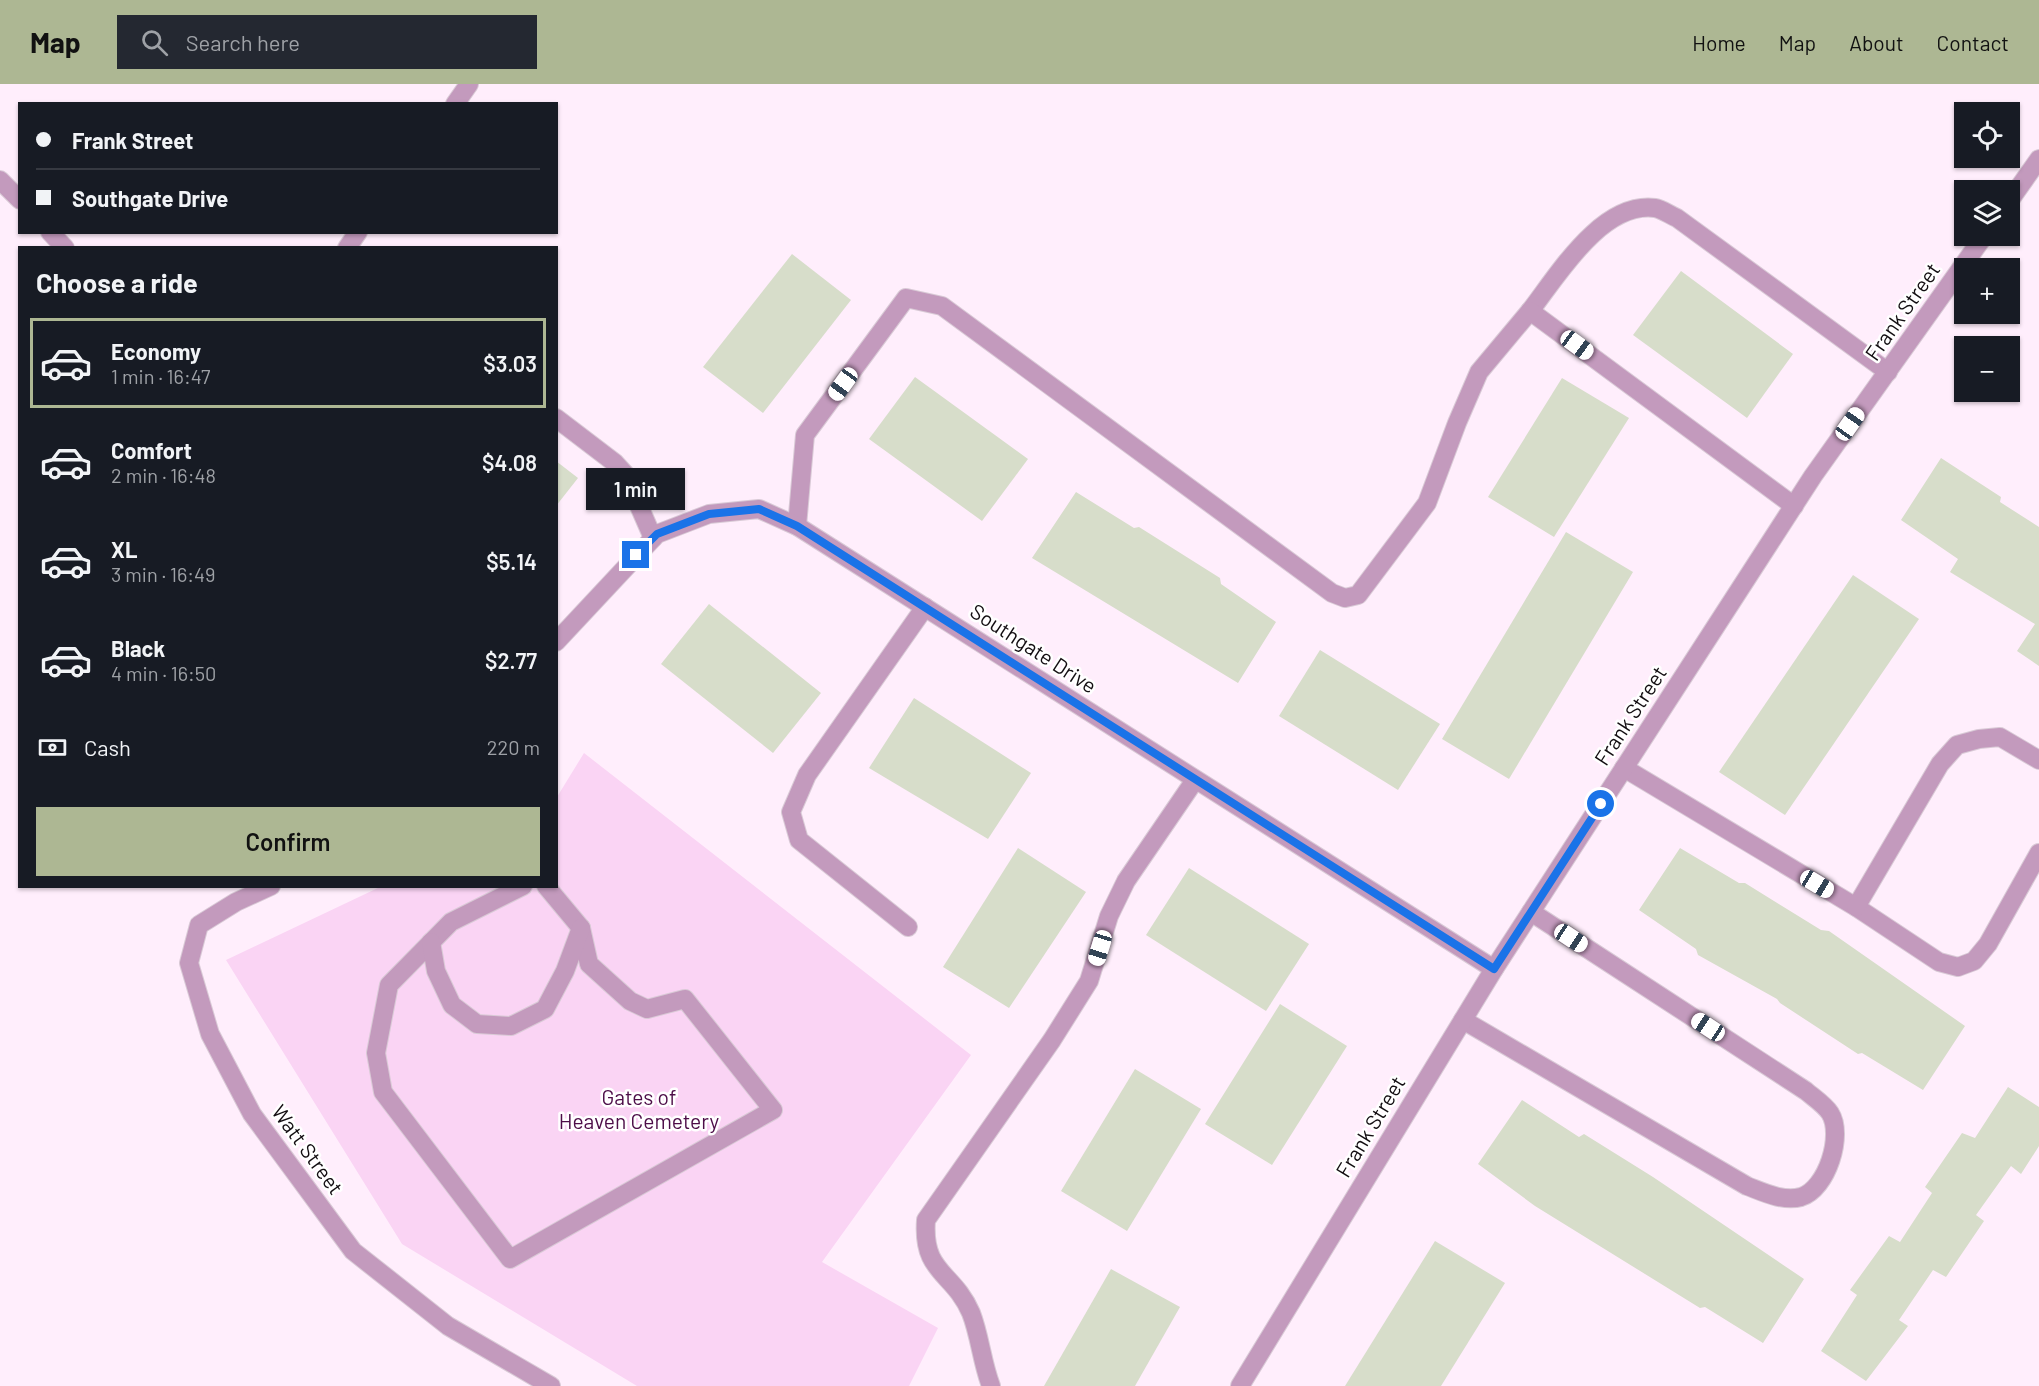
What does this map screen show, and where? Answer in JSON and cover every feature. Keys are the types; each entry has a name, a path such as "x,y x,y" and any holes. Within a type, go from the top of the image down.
{"street":[{"path":"456,102 469,84"},
{"path":"2020,186 2039,159"},
{"path":"0,180 18,198"},
{"path":"797,526 805,435 906,298 942,306 1332,593 1345,598 1358,595 1427,503 1456,423 1479,372 1577,250 1610,219 1633,209 1657,208 1677,218 1888,372"},
{"path":"52,234 63,246"},
{"name":"Frank Street","path":"1240,1386 1494,969 1794,506 1977,246"},
{"path":"1530,311 1794,506"},
{"path":"558,420 615,463 625,474 652,538"},
{"name":"Southgate Drive","path":"558,640 657,534 709,514 759,509 797,526 1494,969"},
{"path":"908,927 799,840 791,812 807,775 925,607"},
{"path":"1856,908 1940,764 1957,745 1979,739 2000,737 2039,760"},
{"path":"1624,768 1856,908 1939,962 1958,967 1974,961 1988,944 2039,853"},
{"path":"991,1386 971,1314 956,1287 938,1270 929,1256 925,1238 926,1220 1052,1040 1089,981 1109,916 1126,881 1195,780"},
{"name":"Watt Street","path":"267,888 236,902 200,925 189,963 210,1034 252,1114 354,1251 448,1326 551,1386"},
{"path":"519,888 451,922 389,985 376,1053 383,1092 510,1259 773,1110 685,999 647,1009 630,1002 589,964 581,928 548,888"},
{"path":"1463,1020 1747,1186 1777,1197 1801,1197 1814,1188 1829,1166 1836,1138 1830,1113 1806,1091 1531,912"},
{"path":"431,942 436,971 452,1005 477,1024 511,1026 544,1009 565,970 581,928"}],"green space":[{"name":"Gates of Heaven Cemetery","path":"584,753 971,1055 822,1262 938,1328 909,1386 637,1386 402,1244 226,960 378,888 558,888 558,795"}],"building":[{"path":"792,254 851,300 763,413 703,367"},
{"path":"1681,271 1793,354 1747,418 1633,335"},
{"path":"915,377 1028,459 982,521 869,439"},
{"path":"1562,378 1629,418 1554,537 1488,497"},
{"path":"1941,458 2001,497 2000,502 2039,527 2039,666 2017,651 2035,624 1950,572 1958,559 1901,520"},
{"path":"558,463 578,478 558,503"},
{"path":"1076,492 1134,528 1139,527 1220,578 1221,584 1276,622 1238,683 1032,558"},
{"path":"1566,532 1633,572 1509,779 1442,739"},
{"path":"1853,575 1919,619 1785,815 1719,772"},
{"path":"709,604 821,693 773,753 661,664"},
{"path":"1320,650 1440,724 1398,790 1279,716"},
{"path":"914,698 1031,773 988,839 869,768"},
{"path":"1018,848 1086,892 1009,1008 943,967"},
{"path":"1680,848 1739,883 1745,883 1821,930 1829,931 1965,1026 1923,1090 1862,1053 1858,1054 1777,999 1698,955 1696,949 1639,910"},
{"path":"1189,868 1309,944 1266,1011 1146,935"},
{"path":"1280,1004 1347,1046 1272,1165 1205,1124"},
{"path":"1135,1069 1201,1109 1127,1231 1061,1191"},
{"path":"2008,1087 2039,1107 2039,1146 2021,1174 2011,1166 1976,1215 1984,1221 1946,1277 1933,1270 1899,1320 1908,1326 1866,1381 1821,1351 1857,1295 1850,1290 1889,1236 1900,1242 1932,1193 1925,1187 1962,1133 1975,1138"},
{"path":"1522,1100 1579,1137 1584,1134 1653,1177 1804,1279 1763,1343 1705,1307 1700,1308 1535,1206 1478,1164"},
{"path":"1435,1241 1505,1283 1441,1386 1345,1386"},
{"path":"1111,1269 1180,1307 1135,1386 1044,1386"}],"route":[{"path":"636,555 657,534 709,514 759,509 797,526 1494,969 1601,804"}]}
